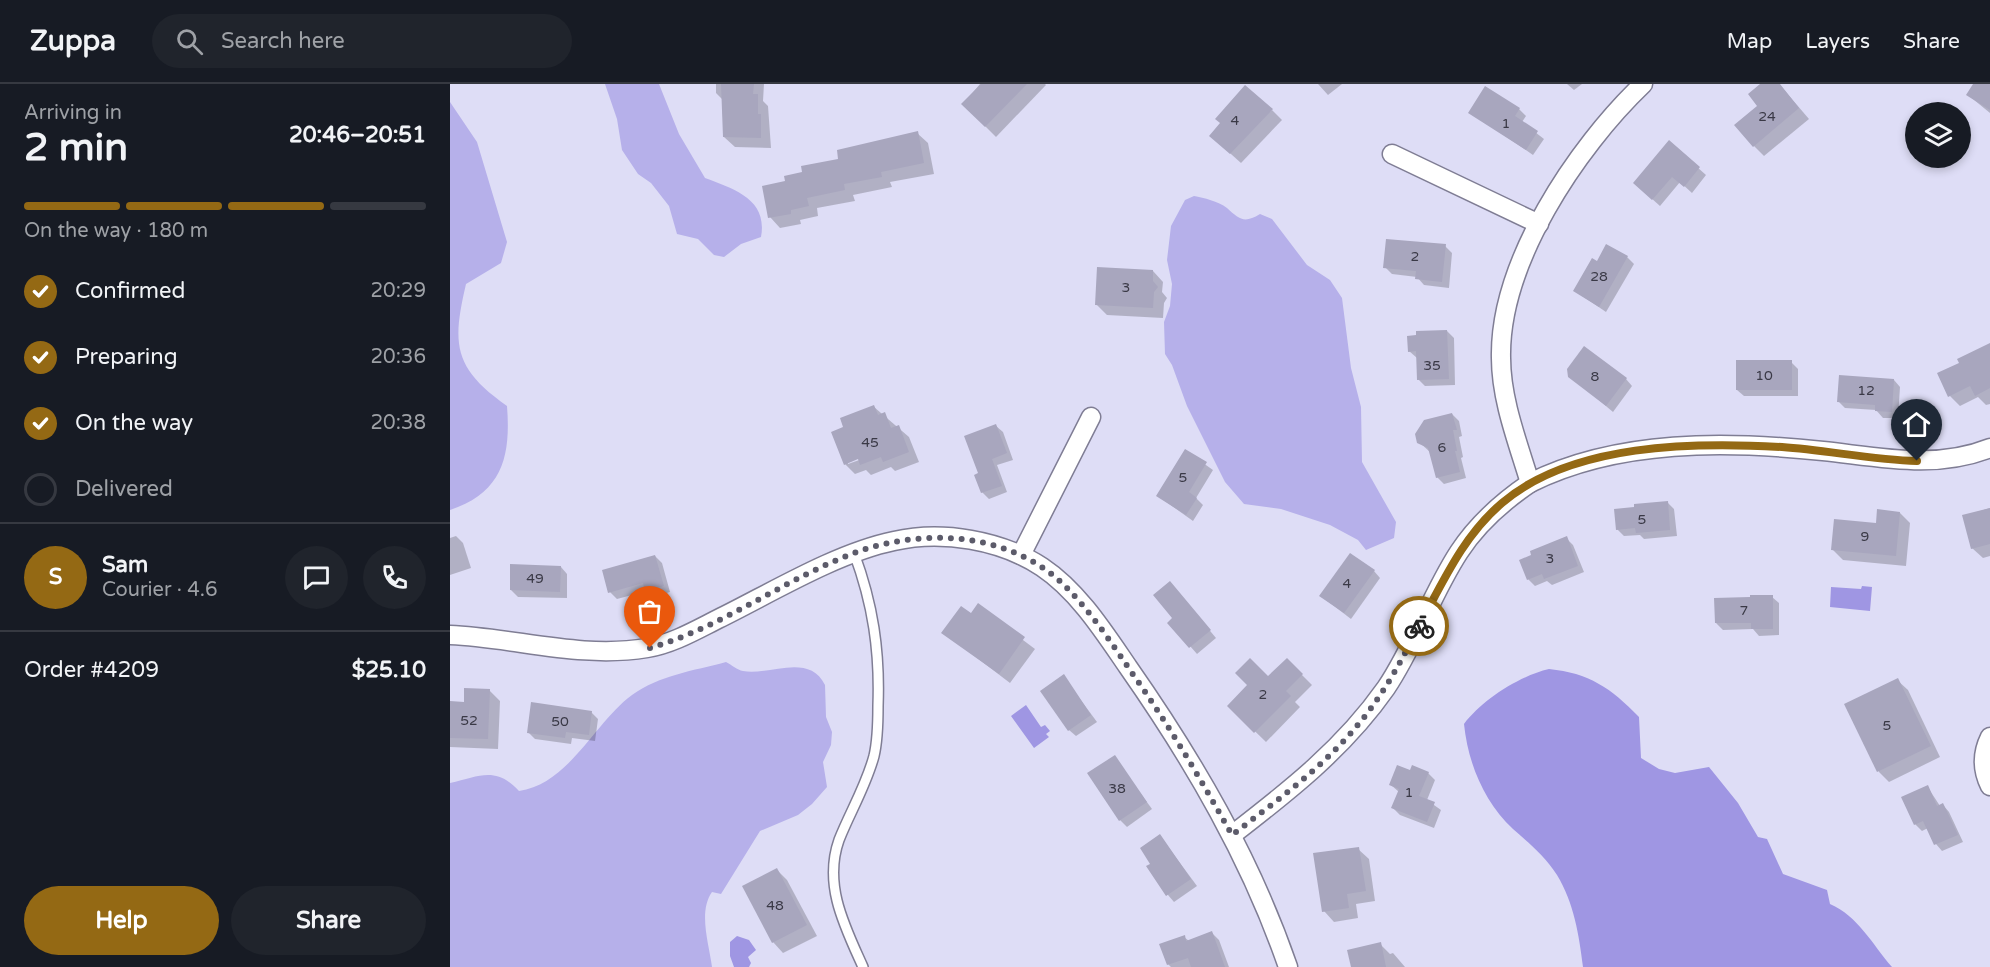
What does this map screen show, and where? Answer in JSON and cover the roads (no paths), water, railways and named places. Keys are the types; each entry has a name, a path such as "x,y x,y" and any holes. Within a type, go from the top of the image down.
{"street":[{"path":"1530,483 1505,396 1501,343 1510,291 1539,224 1575,161 1643,84"},
{"path":"1392,154 1539,224"},
{"path":"1021,555 1091,417"},
{"path":"1232,835 1289,791 1356,728 1386,687 1460,550 1503,502 1530,483 1578,463 1633,452 1676,448 1782,447 1917,461 1949,460 1990,448"},
{"path":"450,635 482,637 585,652 650,648 695,630 854,553 893,541 932,537 973,541 1021,555 1062,583 1111,642 1157,710 1232,835 1251,873 1288,967"},
{"path":"1990,737 1984,757 1985,775 1990,786"}],"lane":[{"path":"854,553 866,585 875,625 880,673 878,728 874,756 866,781 839,840 833,878 839,908 863,967"}]}
